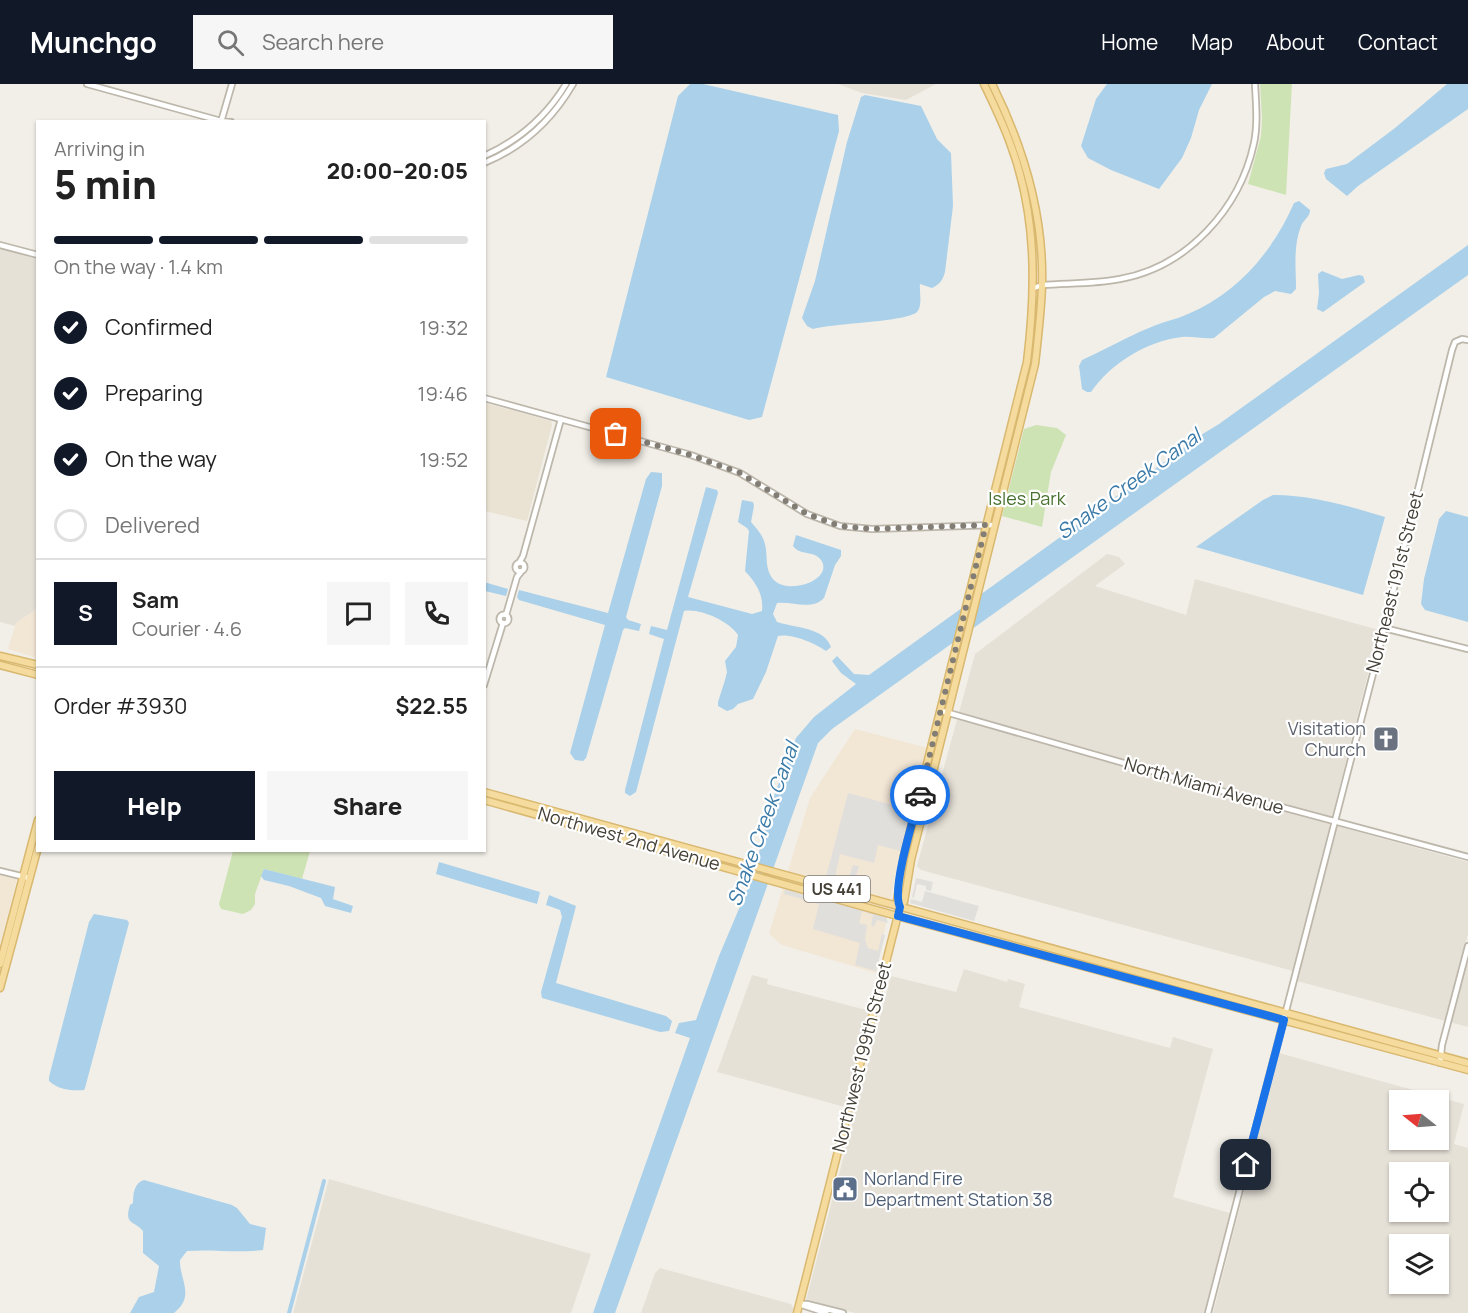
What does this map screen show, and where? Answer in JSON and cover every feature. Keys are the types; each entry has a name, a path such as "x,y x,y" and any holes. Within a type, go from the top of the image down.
{"main road":[{"name":"Northwest 199th Street","path":"900,907 897,899 904,856 942,711 1027,362 1034,288 1025,194 1011,145 984,84"},
{"name":"Northwest 199th Street","path":"797,1313 900,907 904,902 911,861 1035,364 1042,285 1038,227 1031,189 1015,135 992,84"},
{"path":"0,656 36,665"},
{"path":"0,665 36,674"},
{"name":"Northwest 2nd Avenue","path":"486,793 754,870 771,879 898,916 1468,1063"},
{"name":"Northwest 2nd Avenue","path":"486,801 754,870 773,872 1468,1070"},
{"path":"0,988 36,830"},
{"path":"0,964 26,877 36,852"}],"street":[{"path":"87,84 217,120"},
{"path":"221,120 232,84"},
{"path":"486,155 527,131 557,99 566,84"},
{"path":"486,162 518,146 540,128 562,103 573,84"},
{"path":"1034,288 1042,285 1103,282 1141,274 1176,257 1200,238 1234,196 1250,160 1256,122 1255,84"},
{"path":"0,245 36,254"},
{"name":"Northeast 191st Street","path":"1208,1313 1335,822 1455,342 1462,339 1468,340"},
{"path":"486,399 691,455 740,473 807,514 840,526 872,529 994,525"},
{"path":"486,678 503,623 500,618 506,615 519,571 524,568 521,563 561,418"},
{"path":"1384,628 1468,649"},
{"name":"North Miami Avenue","path":"942,711 1335,822 1468,857"},
{"path":"0,870 26,877"},
{"path":"1440,1063 1440,1055 1468,946"},
{"path":"800,1304 826,1313"},
{"path":"800,1304 843,1313"}],"shaded area":[{"path":"838,84 936,84 906,100 862,93"},
{"path":"0,249 36,258 36,610 15,626 0,622"},
{"path":"486,403 551,421 552,425 527,521 486,511"},
{"path":"1107,554 1119,557 1125,564 1095,586 1186,615 1195,579 1379,630 1293,971 921,870 917,866 975,654"},
{"path":"36,610 36,658 8,649 16,623"},
{"path":"855,729 928,748 897,867 876,973 782,945 769,934 810,798"},
{"path":"848,793 912,810 901,851 878,845 874,863 840,854 835,877 848,880 853,865 859,866 852,889 825,881"},
{"path":"1337,826 1468,862 1468,934 1461,962 1468,964 1468,1027 1297,981"},
{"path":"0,874 17,879 0,944"},
{"path":"916,878 933,882 931,891 926,890 926,886 917,884 914,898 912,897"},
{"path":"786,887 886,917 888,923 877,920 874,927 871,925 873,915 862,911 859,923 867,925 865,939 868,948 878,951 882,934 885,935 876,971 855,965 860,943 813,929 819,904 784,894"},
{"path":"925,891 979,906 974,921 910,903 911,899 922,902"},
{"path":"964,969 1007,982 1008,979 1025,984 1019,1007 1170,1048 1173,1037 1213,1049 1173,1197 1230,1213 1204,1313 855,1313 806,1300 891,976 956,992"},
{"path":"752,975 768,979 767,984 870,1011 845,1107 717,1072"},
{"path":"1279,1053 1413,1090 1389,1090 1389,1150 1449,1150 1449,1100 1464,1104 1454,1144 1468,1148 1468,1313 1213,1313"},
{"path":"329,1179 591,1254 571,1313 293,1313"},
{"path":"660,1268 791,1304 794,1309 793,1313 641,1313 655,1273"}],"green space":[{"path":"1260,84 1292,84 1286,195 1248,184 1261,136"},
{"name":"Isles Park","path":"1036,425 1057,428 1066,435 1051,472 1042,527 1002,516 1024,429"},
{"path":"233,852 310,852 302,879 264,869 255,894 255,904 251,910 243,914 221,909 219,904"}],"water":[{"path":"690,84 703,84 838,115 839,131 762,417 749,420 606,377 678,96"},
{"path":"1107,84 1212,84 1199,110 1191,138 1182,158 1159,189 1088,158 1081,146 1096,99"},
{"path":"1447,84 1468,84 1468,109 1347,196 1326,179 1324,173 1326,169 1347,164 1395,128"},
{"path":"865,95 921,106 937,139 951,153 953,206 945,272 940,282 932,288 920,284 920,302 917,312 899,318 813,329 807,326 802,318 815,281 847,142 861,97"},
{"path":"1299,201 1310,210 1298,234 1296,289 1291,294 1275,291 1264,297 1214,338 1182,337 1156,343 1119,363 1099,381 1091,392 1082,389 1079,366 1082,360 1158,324 1188,314 1223,295 1252,269 1276,238 1294,203"},
{"name":"Snake Creek Canal","path":"1468,245 1468,275 832,729 818,743 615,1313 593,1313 690,1038 675,1033 679,1023 696,1020 719,956 752,878 775,793 796,738 814,717 856,684 841,673 832,661 837,656 854,674 869,675 1196,439 1195,436 1219,424"},
{"path":"1322,271 1342,279 1363,276 1365,282 1323,312 1317,309 1318,274"},
{"path":"651,472 662,473 662,486 626,617 628,620 641,624 639,631 625,628 623,630 586,758 583,761 575,760 570,753 605,625 519,600 517,597 519,590 608,613 646,479"},
{"path":"706,487 717,490 718,493 688,597 752,614 762,611 762,600 758,589 745,571 749,531 738,522 742,500 753,502 751,522 764,541 771,577 782,585 800,586 816,579 822,573 823,567 818,557 799,551 793,546 796,535 841,550 841,556 835,565 824,598 808,605 777,603 773,614 777,622 816,632 827,640 831,647 826,651 803,639 778,636 766,672 753,699 727,711 718,706 718,702 727,672 725,661 736,647 738,635 728,625 714,617 684,611 636,792 630,796 625,793 625,790 664,639 649,634 651,626 667,630"},
{"path":"1273,495 1316,499 1385,517 1363,595 1196,547"},
{"path":"1446,511 1468,517 1468,622 1425,610 1421,604 1424,579 1439,519"},
{"path":"486,583 508,589 506,596 486,591"},
{"path":"439,862 540,892 537,904 436,874"},
{"path":"264,869 335,887 333,899 353,906 351,913 325,906 321,898 289,886 264,880 261,876"},
{"path":"549,895 576,906 556,983 666,1016 672,1021 669,1031 660,1032 542,998 541,992 562,917 560,910 546,905"},
{"path":"94,914 127,920 129,923 85,1088 84,1090 70,1090 53,1084 49,1081 49,1077 89,922"},
{"path":"144,1180 232,1205 250,1224 266,1228 263,1250 187,1251 180,1260 185,1287 181,1307 174,1313 130,1313 139,1297 154,1292 159,1266 143,1253 143,1231 130,1221 128,1216 135,1189"}],"waterway":[{"path":"289,1313 324,1181"}],"way so far":[{"path":"616,434 691,455 740,473 807,514 840,526 872,529 986,525 920,795"}],"place":[{"name":"Visitation Church","path":"1386,739"},
{"name":"Norland Fire Department Station 38","path":"845,1189"}],"route":[{"path":"920,795 901,870 897,901 900,907 898,916 1284,1020 1246,1165"}]}
